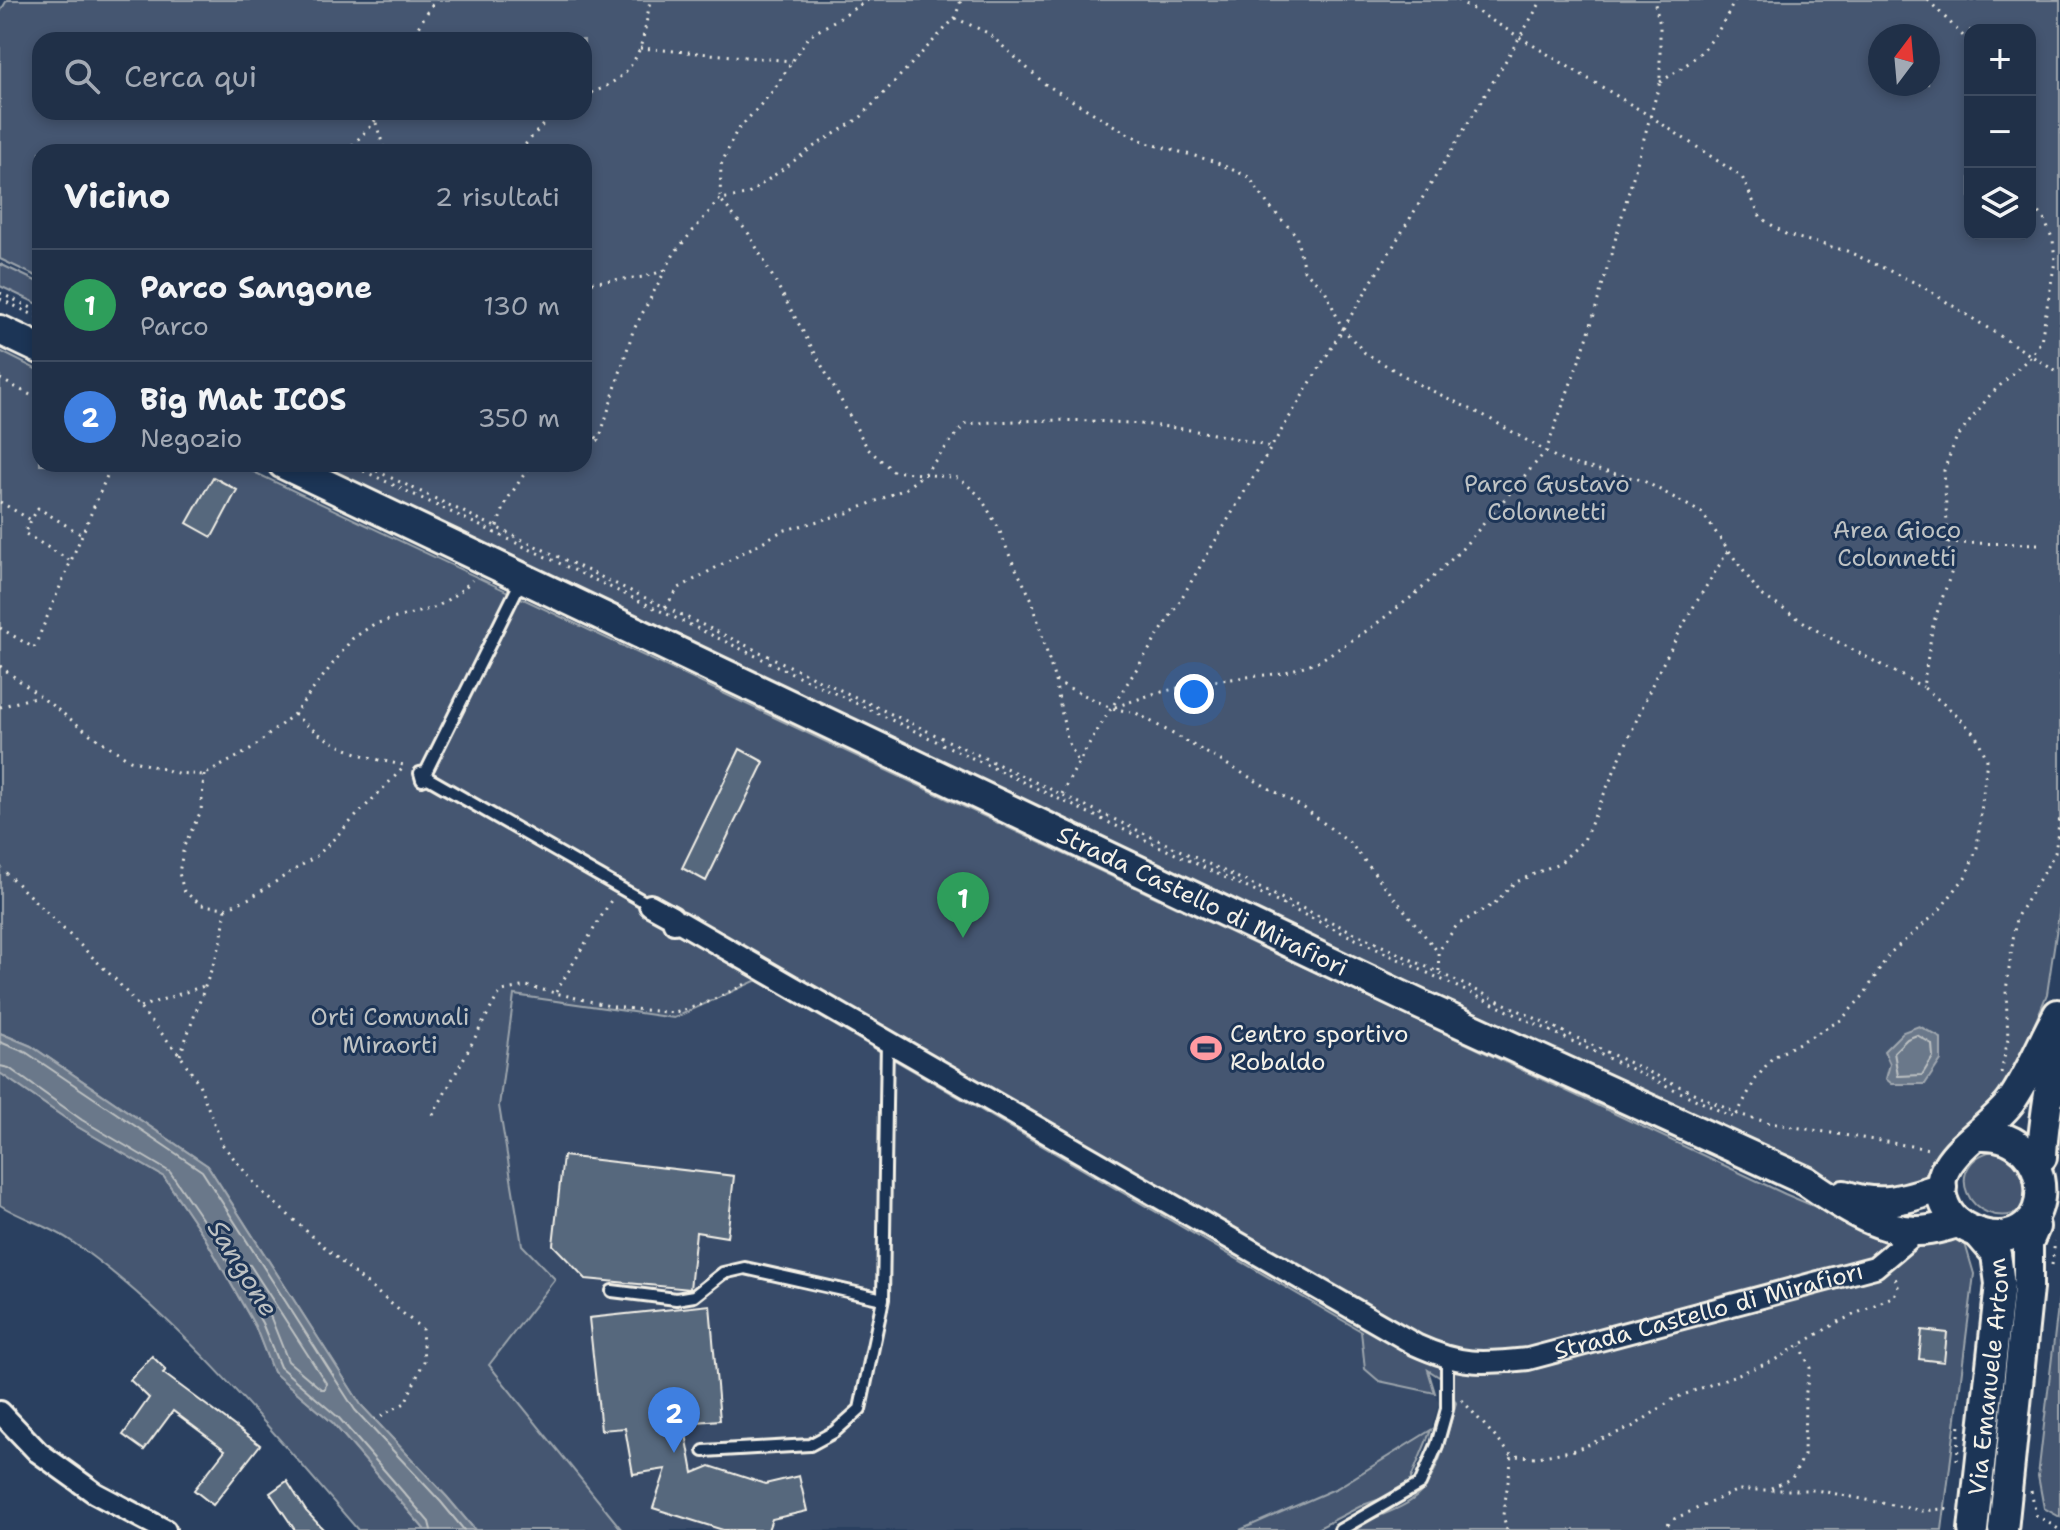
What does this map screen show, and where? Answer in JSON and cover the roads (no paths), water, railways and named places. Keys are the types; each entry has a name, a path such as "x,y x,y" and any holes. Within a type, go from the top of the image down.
{"street":[{"path":"0,330 32,345"},
{"name":"Strada Castello di Mirafiori","path":"300,472 1421,1005 1806,1181 1838,1203 1888,1213 1917,1232"},
{"name":"Strada Castello di Mirafiori","path":"650,905 1416,1345 1447,1359 1488,1363 1528,1359 1879,1264 1917,1232 1968,1228"},
{"path":"2059,1008 2056,1055 2042,1137 2055,1186 2048,1216 2022,1232 1994,1236 1968,1228 1950,1213 1943,1200 1943,1176 1961,1146 1980,1135 2013,1099 2059,1008"},
{"path":"1980,1135 2009,1137 2050,1165"},
{"path":"1888,1213 1942,1187"},
{"name":"Strada Castello di Mirafiori","path":"1879,1264 1888,1213"},
{"name":"Via Emanuele Artom","path":"2003,1530 2028,1288 2028,1243 2048,1216"},
{"name":"Via Emanuele Artom","path":"1968,1228 1996,1254 2000,1284 1974,1519"},
{"path":"0,1412 38,1452 95,1493 165,1530"}],"lane":[{"name":"Strada Castello di Mirafiori","path":"523,578 427,775 650,905"},
{"path":"704,1451 810,1445 834,1432 860,1409 883,1299 887,1041"},
{"path":"612,1291 676,1299 694,1296 723,1273 745,1268 883,1299"},
{"path":"1340,1530 1420,1484 1441,1434 1447,1409 1447,1359"}],"water":[{"path":"1919,1026 1941,1038 1941,1060 1925,1084 1892,1084 1886,1079 1890,1064 1884,1051 1903,1032"},
{"name":"Sangone","path":"0,1033 31,1046 208,1166 361,1405 475,1530 425,1530 333,1423 273,1372 255,1326 204,1236 164,1177 78,1127 0,1073"}],"place":[{"name":"Parco Sangone","path":"963,938"},
{"name":"Centro sportivo Robaldo","path":"1206,1048"},
{"name":"Big Mat ICOS","path":"674,1453"}],"park label":[{"name":"Parco Gustavo Colonnetti","path":"1547,498"},
{"name":"Area Gioco Colonnetti","path":"1897,544"},
{"name":"Orti Comunali Miraorti","path":"390,1031"}]}
